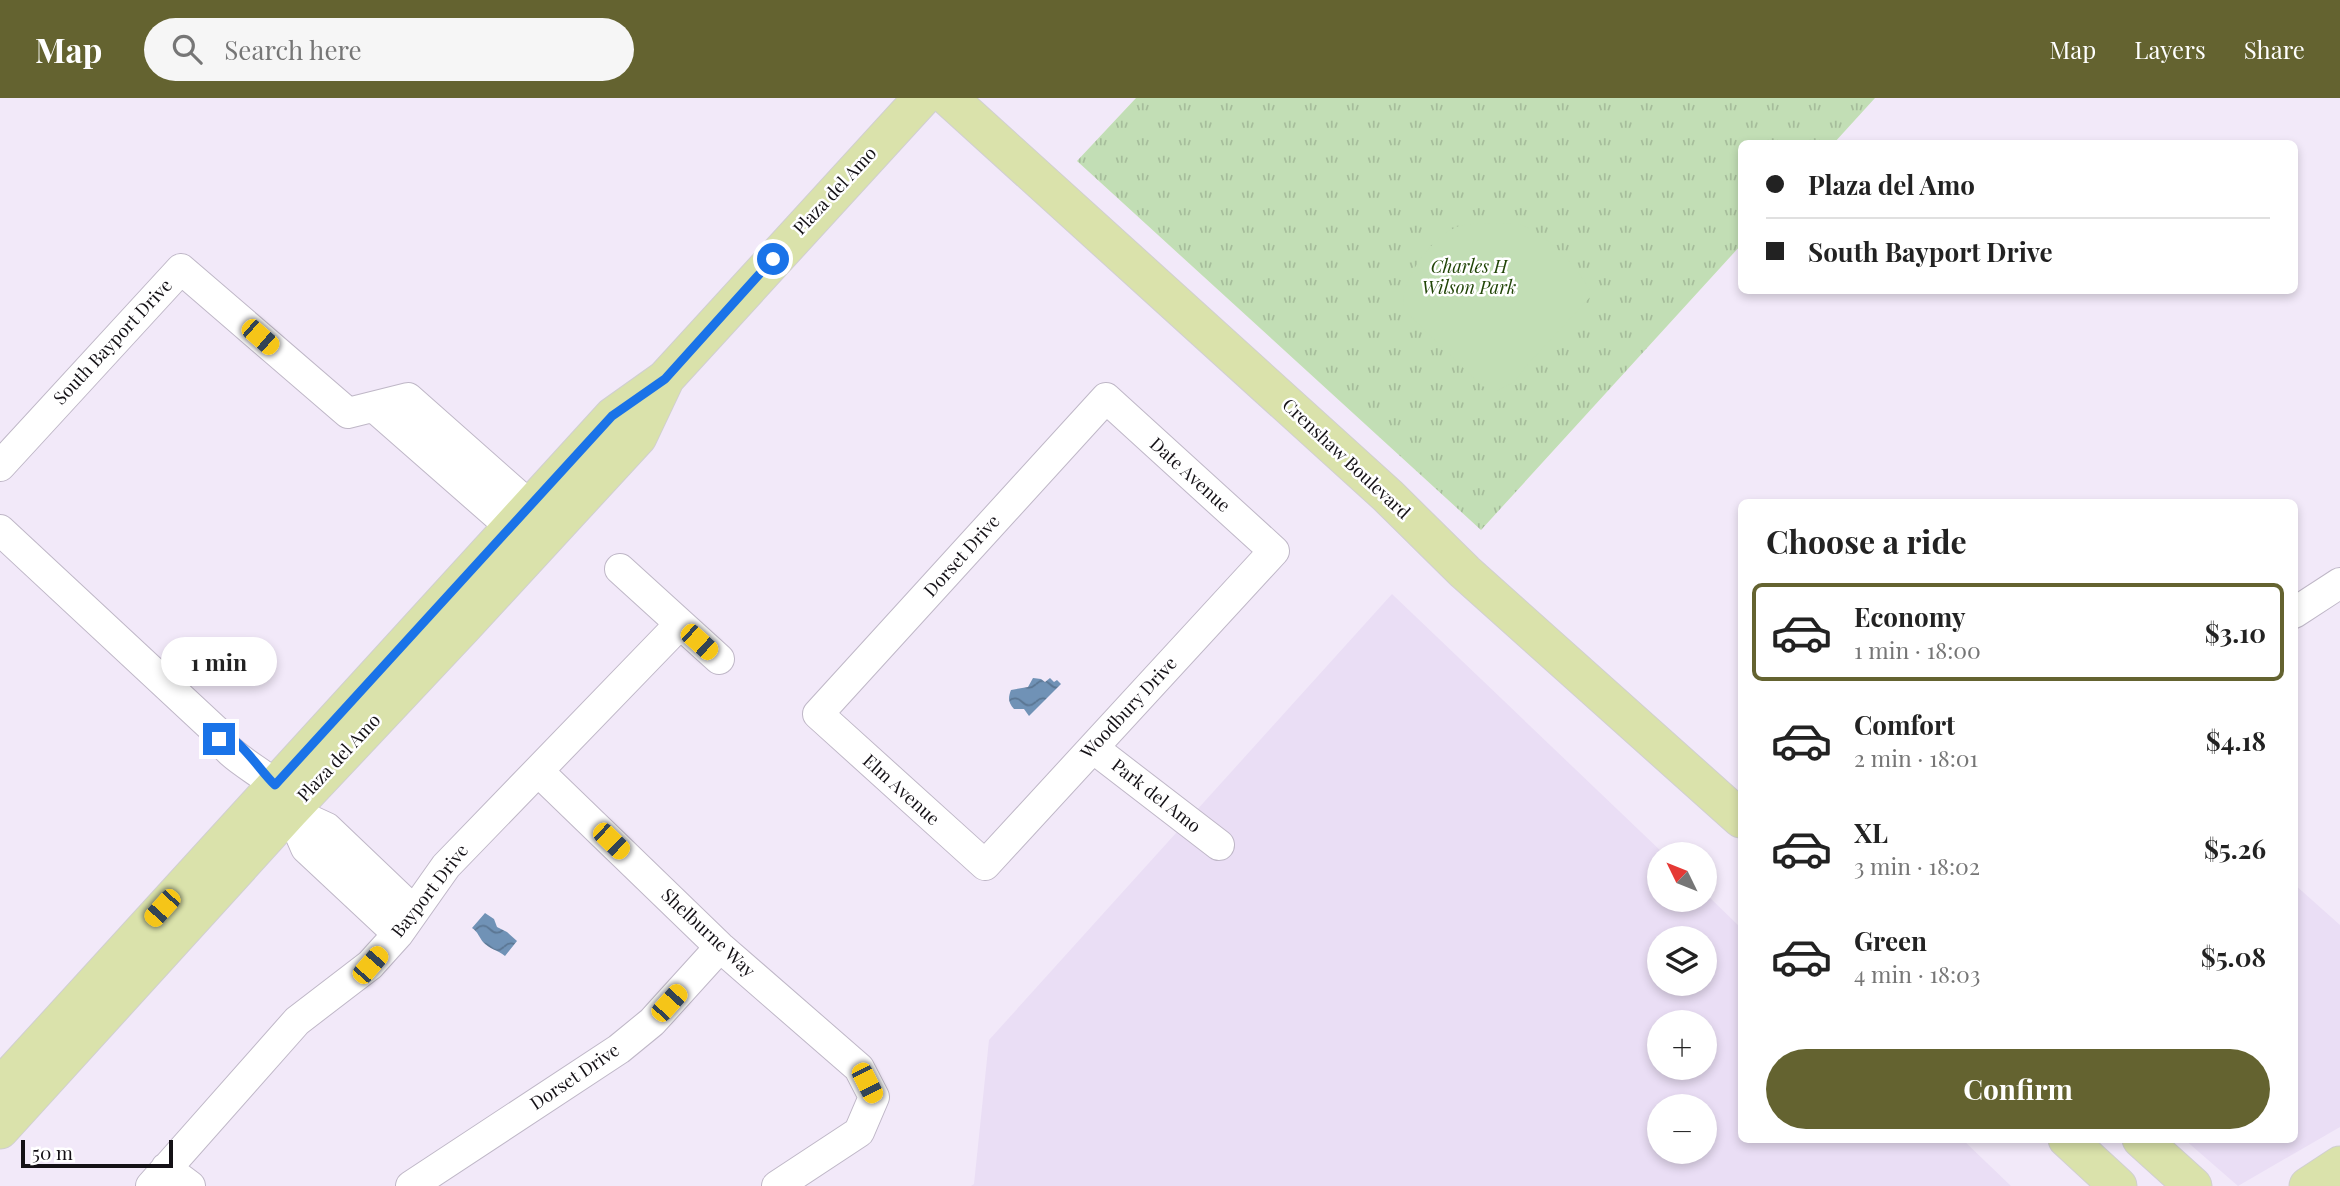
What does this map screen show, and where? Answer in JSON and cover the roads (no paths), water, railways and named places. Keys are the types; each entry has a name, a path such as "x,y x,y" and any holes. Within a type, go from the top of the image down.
{"main road":[{"name":"Plaza del Amo","path":"0,1087 532,521 638,438 665,379 922,98"},
{"name":"Crenshaw Boulevard","path":"950,98 1388,496 1465,572 1738,816"},
{"name":"Plaza del Amo","path":"0,1130 280,792"},
{"path":"2071,1143 2118,1186"},
{"path":"2145,1143 2193,1186"},
{"path":"2308,1186 2340,1165"}],"street":[{"name":"South Bayport Drive","path":"0,466 181,269 348,414 408,398 532,521"},
{"name":"Date Avenue","path":"1106,398 1274,551"},
{"name":"Dorset Drive","path":"818,714 1106,398"},
{"path":"0,530 216,731 225,732 257,761 280,792 327,828 361,880 405,922"},
{"name":"Woodbury Drive","path":"985,865 1274,551"},
{"path":"620,569 719,659"},
{"path":"2298,610 2340,583"},
{"name":"Bayport Drive","path":"159,1177 297,1021 370,965 446,866 680,624"},
{"name":"Elm Avenue","path":"818,714 985,865"},
{"name":"Park del Amo","path":"1093,748 1219,845"},
{"name":"Shelburne Way","path":"538,771 720,947 859,1068 874,1097 859,1132 777,1186"},
{"name":"Dorset Drive","path":"411,1186 619,1049 652,1022 720,947"},
{"path":"159,1177 190,1186"}],"water":[{"path":"1033,678 1045,682 1050,678 1061,684 1029,716 1024,709 1014,709 1009,698 1011,690 1028,687"},
{"path":"485,913 494,919 497,927 517,941 505,956 485,944 472,928"}],"park label":[{"name":"Charles H Wilson Park","path":"1469,277"}]}
